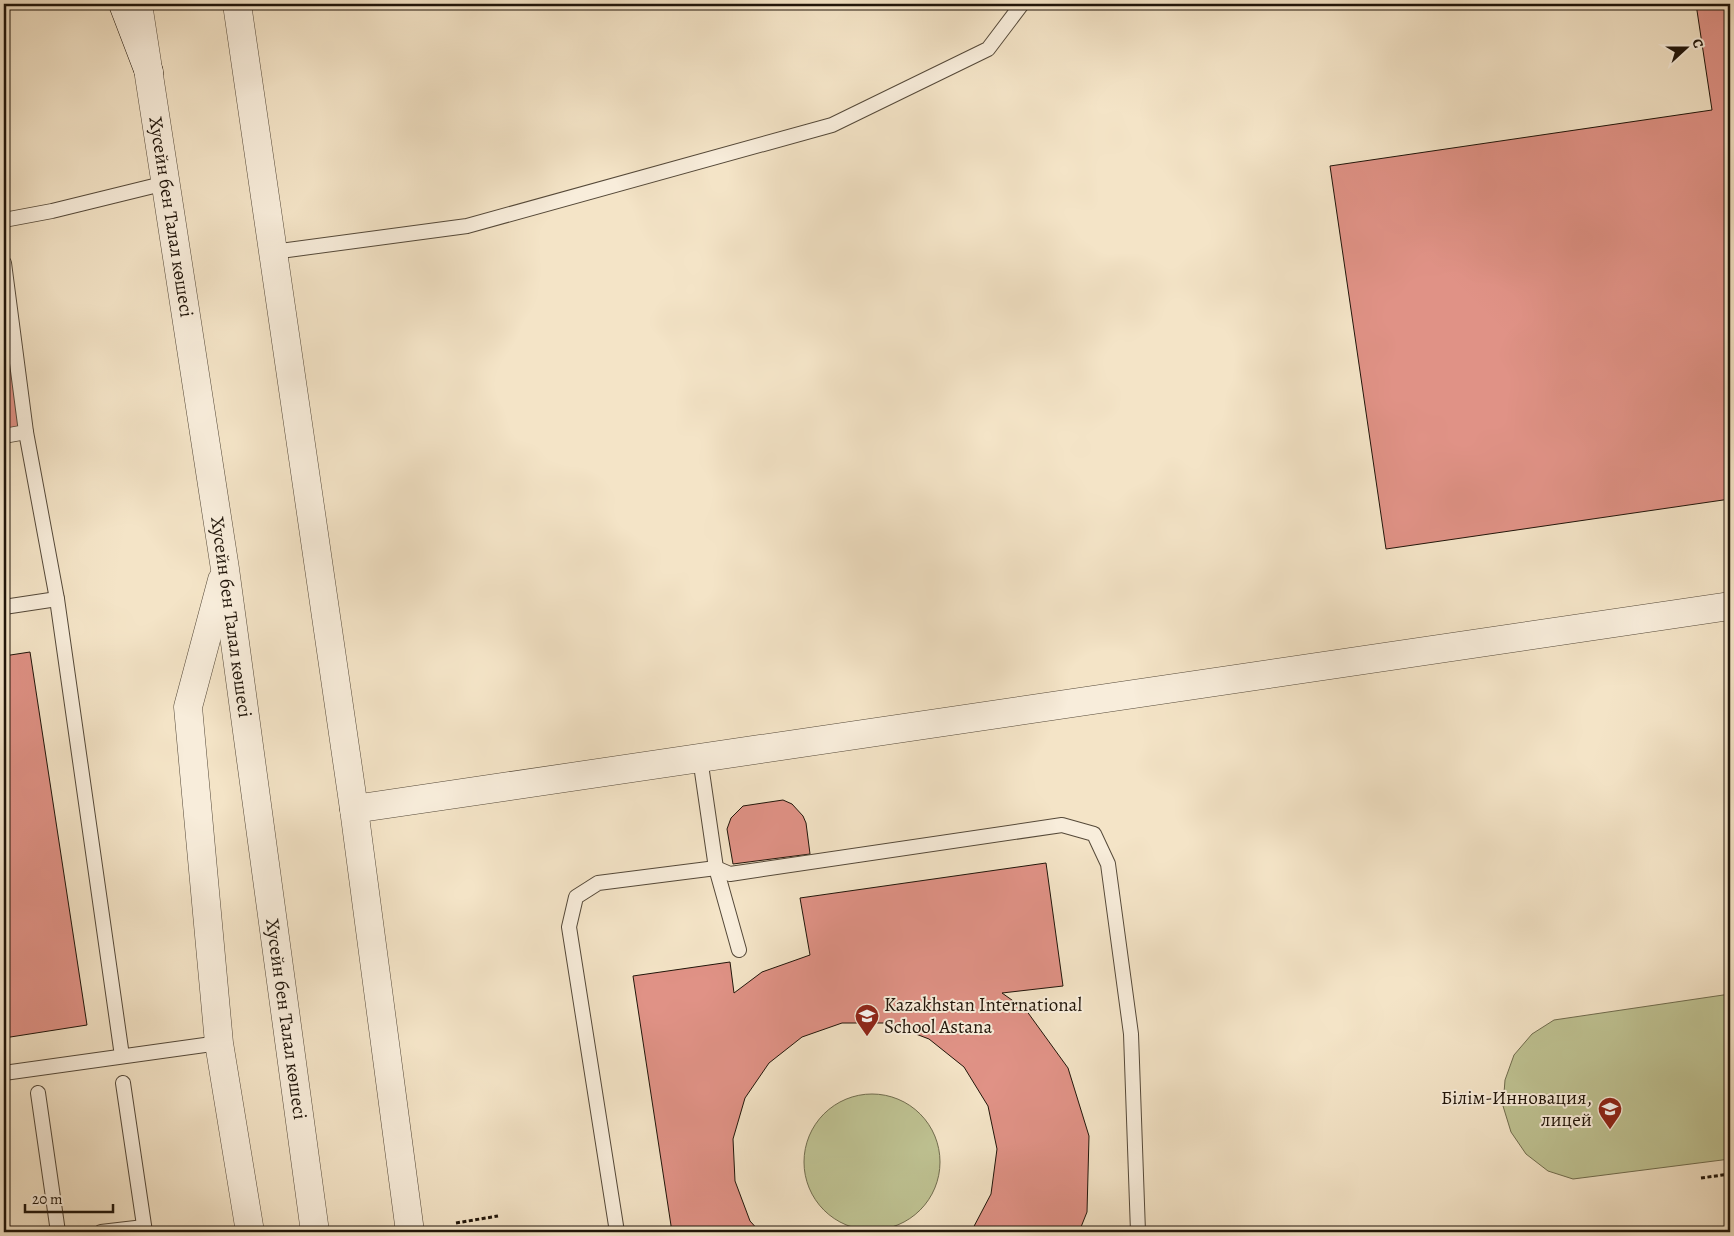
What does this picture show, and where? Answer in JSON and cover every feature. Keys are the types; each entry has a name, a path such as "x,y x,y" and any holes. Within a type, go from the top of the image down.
{"street":[{"path":"123,4 149,72"},
{"name":"Хусейн бен Талал көшесі","path":"138,4 225,569 315,1232"},
{"path":"238,4 354,809 410,1232"},
{"path":"225,569 188,707 219,1043 250,1232"},
{"path":"354,809 1730,606"}],"lane":[{"path":"273,252 467,226 832,124 988,49 1022,4"},
{"path":"4,220 52,211 166,183"},
{"path":"4,263 26,432 57,599 122,1056"},
{"path":"4,436 26,432"},
{"path":"4,607 57,599"},
{"path":"700,758 716,868 740,950"},
{"path":"617,1232 569,927 576,897 598,883 716,868 730,874 1062,825 1094,834 1108,864 1131,1034 1138,1232"},
{"path":"4,1072 219,1043"},
{"path":"101,1232 144,1229 123,1083"},
{"path":"38,1092 58,1232"}],"path":[{"path":"1701,1178 1730,1174"},
{"path":"456,1223 498,1216"}],"green space":[{"name":"Білім-Инновация, лицей","path":"1730,994 1730,1159 1573,1179 1548,1171 1526,1154 1511,1132 1503,1106 1505,1080 1514,1055 1532,1034 1554,1020"},
{"path":"872,1094 898,1099 920,1114 935,1136 940,1162 935,1188 920,1210 898,1225 872,1230 846,1225 824,1210 809,1188 804,1162 809,1136 824,1114 846,1099"}],"building":[{"path":"1696,4 1730,4 1730,499 1386,549 1330,166 1712,110"},
{"path":"4,293 22,430 4,432"},
{"path":"30,652 87,1025 4,1038 4,656"},
{"path":"783,800 792,804 803,816 806,823 810,854 733,864 727,829 731,818 743,806"},
{"path":"1046,863 1063,986 1002,993 1026,1010 1068,1068 1089,1136 1087,1212 1079,1232 971,1232 991,1194 997,1149 988,1106 964,1067 929,1039 887,1023 842,1023 802,1037 769,1063 745,1098 733,1139 735,1181 750,1221 760,1232 672,1232 633,976 730,962 734,993 762,972 810,955 800,898"}],"place":[{"name":"Kazakhstan International School Astana","path":"867,1037"},
{"name":"Білім-Инновация, лицей","path":"1610,1130"}]}
